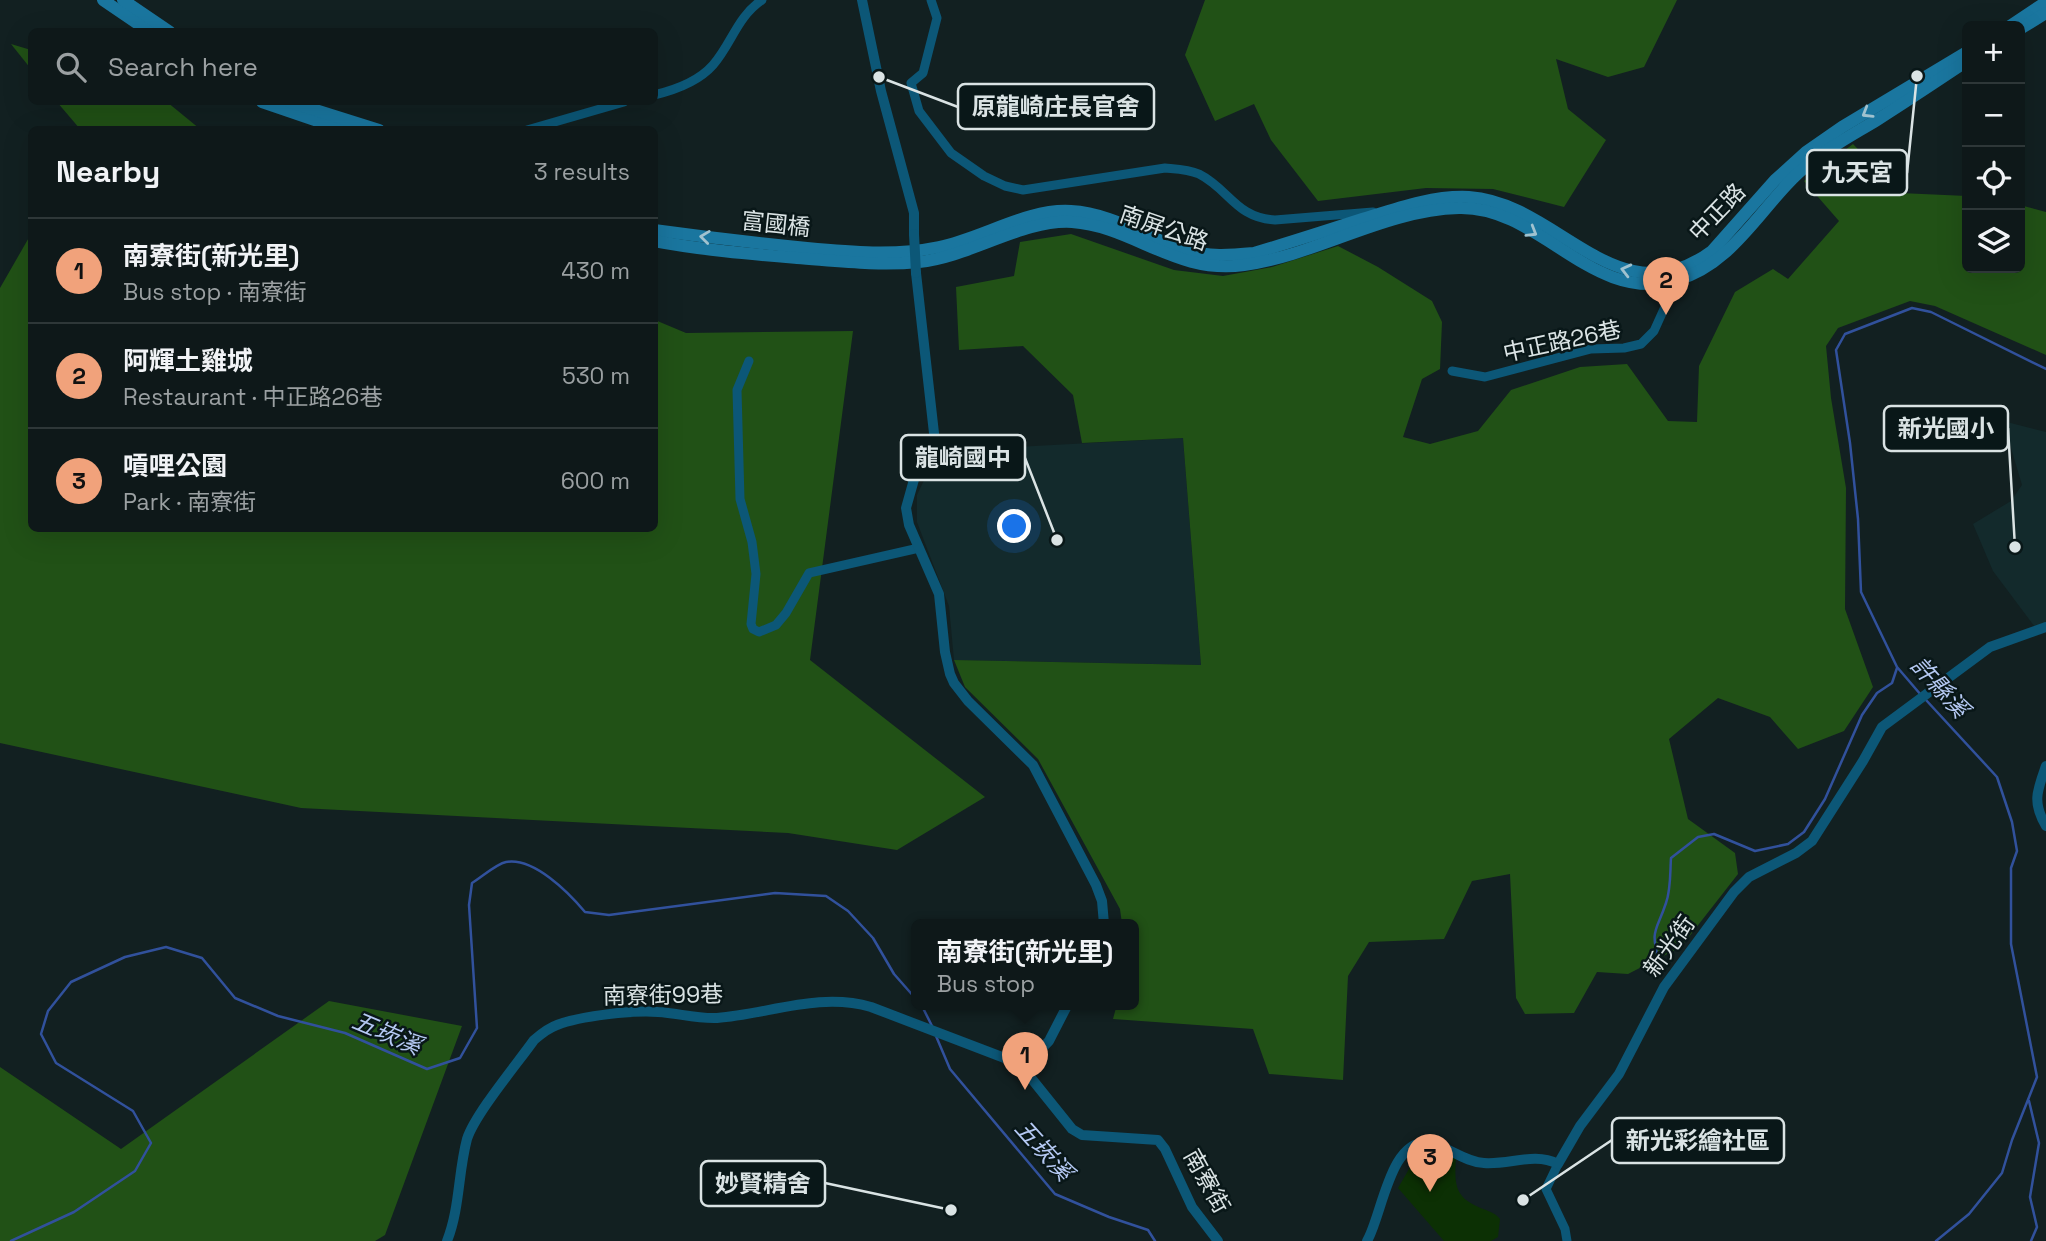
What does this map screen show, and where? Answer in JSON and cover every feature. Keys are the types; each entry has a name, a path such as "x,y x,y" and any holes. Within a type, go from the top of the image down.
{"main road":[{"path":"103,0 144,28"},
{"path":"123,0 164,28"},
{"path":"2018,21 2046,2"},
{"path":"2025,26 2046,13"},
{"name":"中正路","path":"1420,213 1472,208 1528,229 1585,265 1613,279 1639,285 1672,276 1712,251 1775,180 1816,144 1962,55"},
{"name":"中正路","path":"1389,210 1450,197 1486,200 1520,211 1597,260 1613,266 1639,273 1690,276 1720,258 1784,186 1814,159 1962,64"},
{"path":"270,105 332,126"},
{"path":"300,105 366,126"},
{"name":"南屏公路","path":"894,257 937,248 1040,214 1071,211 1101,216 1187,250 1220,255 1254,253 1389,210"},
{"name":"南屏公路","path":"894,257 939,258 1042,225 1069,222 1098,227 1182,260 1230,267 1272,260 1420,213"},
{"name":"富國橋","path":"658,231 894,257"},
{"name":"富國橋","path":"658,242 845,262 894,257"}],"street":[{"path":"658,94 704,74 722,53 739,21 762,0"},
{"path":"862,0 881,91 914,214 916,273 935,442 934,448 915,477 906,508 909,525 939,594 947,663 954,683 981,715 1033,765 1096,885 1102,901 1104,919"},
{"path":"931,0 937,18 923,73 911,82 919,111 951,153 1004,186 1023,190 1165,168 1191,171 1200,175 1239,208 1261,218 1275,220 1389,210 1420,213"},
{"path":"541,126 614,105"},
{"name":"中正路26巷","path":"1452,371 1485,377 1591,349 1624,348 1641,344 1654,331 1673,289 1672,276"},
{"path":"749,361 737,390 740,499 752,542 757,574 751,624 753,629 759,632 776,625 786,613 808,573 919,548"},
{"name":"新光街","path":"1567,1241 1565,1229 1546,1189 1558,1164 1580,1126 1619,1074 1664,988 1741,883 1796,853 1812,841 1863,761 1874,738 1896,715 1990,648 2046,627"},
{"path":"2046,766 2036,804 2046,826"},
{"name":"南寮街99巷","path":"447,1241 468,1138 481,1114 534,1040 555,1026 575,1020 637,1012 714,1018 829,1000 856,1002 1007,1058 1023,1068"},
{"path":"1023,1068 1049,1041 1065,1010"},
{"name":"南寮街","path":"1023,1068 1072,1129 1082,1135 1150,1139 1162,1143 1192,1207 1218,1241"},
{"path":"1367,1241 1398,1158 1416,1145 1437,1145 1480,1163 1502,1164 1546,1158 1558,1164"}],"shaded area":[{"path":"2003,421 2046,432 2046,625 2035,627 1993,571 1973,524 2011,501 2022,485"},
{"path":"1183,438 1201,665 954,660 949,606 917,522 917,495 927,474 944,465 945,451"}],"green space":[{"path":"1205,0 1677,0 1644,67 1608,77 1556,59 1568,109 1606,140 1564,207 1493,189 1426,188 1318,201 1271,140 1254,104 1215,121 1185,55"},
{"path":"11,44 28,49 28,65"},
{"path":"60,105 171,105 196,126 77,126"},
{"path":"1853,144 1900,193 1962,196 1962,273 2025,273 2025,206 2046,212 2046,355 1935,306 1910,301 1838,328 1826,346 1831,398 1846,488 1845,609 1873,687 1844,731 1798,749 1770,717 1718,698 1669,739 1688,819 1735,853 1738,874 1681,947 1628,974 1597,972 1574,1013 1525,1014 1516,998 1510,874 1472,881 1444,939 1369,942 1348,976 1343,1080 1269,1074 1253,1029 1113,1019 1115,1010 1139,1010 1139,919 1121,919 1120,909 1038,759 965,687 954,660 1201,665 1183,438 1082,443 1073,395 1023,346 959,350 956,287 1014,276 1020,242 1071,234 1174,270 1223,276 1272,267 1338,246 1432,301 1442,322 1440,369 1422,379 1403,437 1430,444 1478,431 1511,390 1580,367 1627,364 1668,421 1697,422 1699,366 1735,292 1773,269 1788,279 1839,221 1804,181"},
{"path":"28,239 28,532 658,532 658,321 686,333 853,331 810,660 985,797 897,850 788,833 301,808 0,743 0,288"},
{"path":"329,1001 462,1026 385,1235 375,1241 0,1241 0,1067 121,1149"},
{"path":"1428,1149 1444,1150 1456,1157 1455,1176 1459,1191 1468,1201 1500,1219 1498,1237 1491,1241 1444,1241 1398,1188 1416,1157"}],"waterway":[{"name":"許縣溪","path":"1921,695 1897,667 1861,592 1858,519 1836,350 1845,334 1912,308 1931,312 2046,369"},
{"path":"1659,962 1655,936 1668,898 1671,858 1698,837 1714,834 1755,851 1788,844 1804,832 1825,799 1862,715 1877,693 1892,683 1897,668"},
{"name":"許縣溪","path":"1926,700 1997,777 2012,822 2017,851 2011,868 2011,944 2037,1077 2002,1173 1969,1214 1936,1241"},
{"name":"五崁溪","path":"11,1241 74,1212 135,1171 151,1143 133,1111 56,1063 41,1034 48,1011 71,982 125,957 166,947 202,958 235,998 278,1016 345,1033 427,1069 460,1058 477,1028 469,905 472,883 502,863 517,862 550,878 585,912 609,915 775,893 826,896 848,911 873,938 894,974 911,993"},
{"name":"五崁溪","path":"924,1010 932,1026"},
{"name":"五崁溪","path":"936,1036 950,1069 1055,1194 1148,1230 1155,1241"},
{"path":"2029,1101 2039,1143 2030,1197 2037,1227 2031,1241"}],"place":[{"name":"九天宮","path":"1917,76"},
{"name":"原龍崎庄長官舍","path":"879,77"},
{"name":"阿輝土雞城","path":"1666,315"},
{"name":"龍崎國中","path":"1057,540"},
{"name":"新光國小","path":"2015,547"},
{"name":"南寮街(新光里)","path":"1025,1090"},
{"name":"嗊哩公園","path":"1430,1192"},
{"name":"新光彩繪社區","path":"1523,1200"},
{"name":"妙賢精舍","path":"951,1210"}]}
